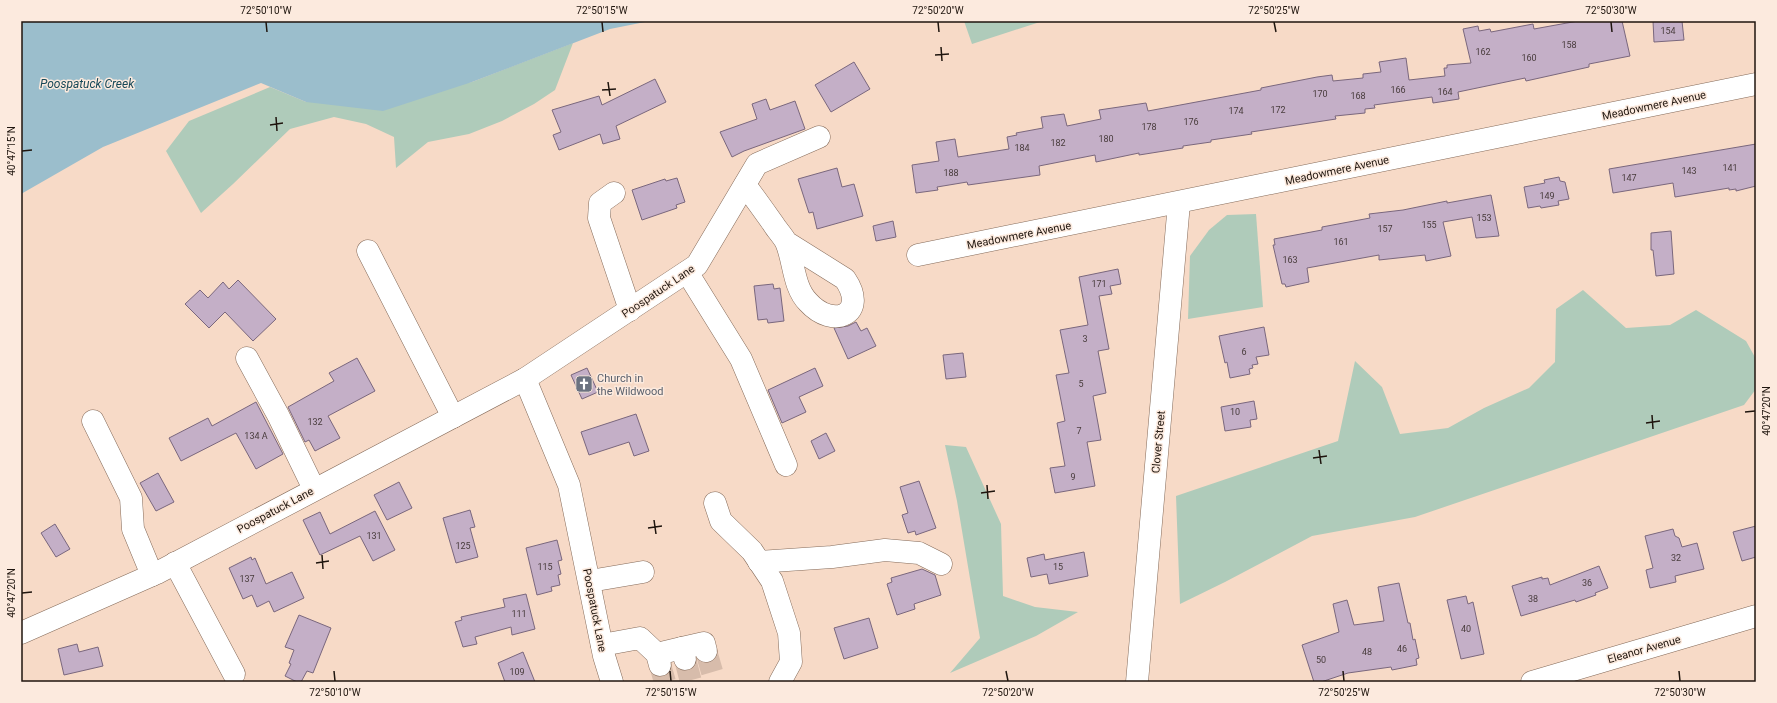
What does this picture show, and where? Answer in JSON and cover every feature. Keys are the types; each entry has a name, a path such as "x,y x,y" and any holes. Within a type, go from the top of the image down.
{"street":[{"name":"Meadowmere Avenue","path":"918,255 1756,84"},
{"name":"Poospatuck Lane","path":"21,633 152,575 525,379 692,269 757,164 819,137"},
{"path":"746,184 786,242"},
{"path":"614,193 600,203 599,218 630,310"},
{"name":"Clover Street","path":"1137,682 1178,203"},
{"path":"368,251 452,417"},
{"path":"692,269 741,359 786,465"},
{"path":"247,358 278,415 314,489"},
{"name":"Poospatuck Lane","path":"525,379 569,485 602,645 612,682"},
{"path":"93,421 130,498 133,529 152,575"},
{"path":"715,503 722,521 752,551 772,581 789,633 792,662 780,682"},
{"path":"759,562 832,557 885,550 919,553 941,564"},
{"path":"175,563 234,674"},
{"path":"590,581 643,572"},
{"name":"Eleanor Avenue","path":"1532,682 1756,616"},
{"path":"602,645 640,638 659,659 684,653 704,643 706,651"}],"green space":[{"path":"964,21 1043,21 972,44"},
{"path":"573,43 555,90 534,104 502,121 469,134 428,142 396,168 394,137 366,124 334,117 290,129 201,213 166,151 189,121 270,87 306,102 472,82"},
{"path":"1256,214 1263,307 1188,319 1190,256 1209,230 1227,215"},
{"path":"1583,290 1626,328 1670,325 1696,310 1746,341 1756,359 1756,389 1744,405 1415,517 1312,536 1180,604 1176,496 1338,441 1355,361 1382,387 1400,434 1448,428 1484,408 1529,388 1555,362 1556,309"},
{"path":"945,445 966,447 1001,524 1003,596 1035,607 1078,612 1036,636 950,673 980,638 957,501"}],"water":[{"name":"Poospatuck Creek","path":"21,21 650,21 610,29 472,82 383,111 306,102 261,83 103,147 21,194"}],"building":[{"path":"1578,21 1622,21 1630,56 1589,64 1589,67 1526,81 1525,78 1458,92 1459,99 1433,103 1432,97 1374,105 1375,108 1365,109 1365,113 1335,116 1336,119 1251,132 1252,134 1211,140 1211,142 1183,146 1183,148 1139,155 1139,153 1096,162 1095,155 1039,166 1040,175 968,185 967,182 937,187 938,190 916,193 912,165 939,161 936,142 955,139 958,157 1009,149 1007,137 1017,135 1016,133 1043,128 1041,117 1064,114 1067,126 1101,119 1099,110 1146,103 1148,111 1261,90 1261,88 1317,77 1332,75 1333,81 1363,78 1363,74 1381,72 1379,62 1406,58 1409,80 1445,76 1444,68 1447,68 1447,65 1471,63 1463,29 1478,26 1479,31 1490,29 1491,32 1533,24 1534,29"},
{"path":"1653,21 1682,21 1684,40 1654,42"},
{"path":"854,62 870,89 831,112 815,85"},
{"path":"655,79 666,102 616,126 620,139 603,144 600,134 559,150 553,135 561,132 552,110 599,96 602,105"},
{"path":"766,99 770,110 795,101 805,129 744,151 732,157 720,132 757,119 752,104"},
{"path":"1756,144 1756,186 1736,191 1736,189 1729,190 1729,188 1675,197 1673,183 1613,193 1609,169"},
{"path":"837,168 842,187 854,184 863,216 817,229 813,212 809,213 798,179"},
{"path":"1559,177 1560,181 1565,182 1569,199 1558,201 1559,205 1541,208 1540,206 1528,208 1524,187 1545,183 1544,180"},
{"path":"677,178 685,202 676,205 677,208 642,220 632,190 665,179 666,181"},
{"path":"1491,195 1499,236 1476,238 1472,217 1443,222 1451,256 1426,261 1425,255 1379,260 1379,255 1307,268 1309,282 1286,287 1285,284 1282,284 1273,245 1275,245 1274,239 1322,230 1322,227 1370,218 1369,214 1403,210 1447,201 1447,203"},
{"path":"893,221 896,237 876,241 873,226"},
{"path":"1671,231 1674,274 1656,276 1653,250 1651,250 1651,233"},
{"path":"1118,269 1121,284 1110,286 1112,294 1099,296 1109,349 1098,351 1106,393 1093,396 1101,440 1087,442 1095,486 1055,493 1050,468 1065,466 1057,423 1065,421 1056,375 1069,373 1060,330 1088,325 1079,277"},
{"path":"238,280 276,319 253,341 225,312 209,328 185,304 200,290 208,298 223,282 229,289"},
{"path":"773,284 774,289 780,288 784,321 768,323 767,319 758,320 754,286"},
{"path":"856,322 861,331 867,328 876,346 848,359 834,328 848,326"},
{"path":"1264,327 1269,355 1256,357 1258,364 1252,365 1253,368 1249,369 1250,374 1230,378 1219,336"},
{"path":"963,353 966,377 946,379 943,355"},
{"path":"357,358 375,391 328,416 340,438 315,451 309,440 305,442 288,407 334,381 329,373"},
{"name":"Church in the Wildwood","path":"587,368 598,392 582,399 571,375"},
{"path":"815,368 823,386 799,397 806,412 782,423 768,390"},
{"path":"1254,401 1257,419 1250,420 1251,427 1225,431 1221,407"},
{"path":"256,402 283,454 256,469 236,433 181,461 169,438 208,418 212,426"},
{"path":"636,414 649,451 634,456 629,442 589,455 581,432"},
{"path":"826,433 835,451 819,459 811,441"},
{"path":"158,473 174,502 156,511 140,483"},
{"path":"919,481 936,528 916,535 915,531 908,533 902,515 908,513 900,487"},
{"path":"399,482 412,508 387,520 374,495"},
{"path":"470,510 475,527 470,528 478,557 456,563 443,518"},
{"path":"375,511 395,550 373,561 360,536 320,555 303,520 320,512 330,534"},
{"path":"55,524 70,549 56,557 41,533"},
{"path":"1756,526 1756,557 1742,561 1733,532"},
{"path":"1673,529 1675,536 1679,538 1682,547 1697,543 1704,569 1675,576 1676,582 1650,588 1646,570 1653,568 1645,536"},
{"path":"557,540 562,560 558,561 561,574 558,575 560,585 551,587 552,591 537,595 526,548"},
{"path":"1084,552 1088,576 1049,584 1047,574 1031,577 1027,558 1044,554 1045,560"},
{"path":"251,557 252,560 255,558 266,584 292,572 304,598 274,612 269,601 257,607 252,595 243,599 229,568"},
{"path":"1599,566 1608,588 1595,593 1596,595 1576,602 1575,600 1521,616 1512,586 1542,577 1542,579 1548,578 1550,585"},
{"path":"922,569 935,575 941,595 914,604 915,609 897,615 887,584 892,582 891,578"},
{"path":"1399,583 1408,623 1410,623 1413,640 1415,639 1419,658 1416,659 1417,665 1392,670 1391,667 1348,673 1321,682 1314,682 1302,645 1339,632 1333,604 1347,600 1354,625 1384,621 1378,587"},
{"path":"526,594 535,629 512,635 511,627 475,637 477,644 463,647 455,622 462,620 461,617 505,607 503,599"},
{"path":"1466,596 1468,604 1473,602 1484,654 1461,659 1447,600"},
{"path":"299,615 331,628 313,673 307,671 301,682 297,682 285,676 291,664 289,663 294,650 285,647"},
{"path":"869,618 878,648 844,659 834,628"},
{"path":"77,644 79,652 98,647 103,666 64,675 58,649"},
{"path":"523,652 535,682 505,682 498,663"}],"tunnel":[{"path":"706,651 715,682"},
{"path":"685,659 691,682"},
{"path":"660,665 665,682"}],"place":[{"name":"Church in the Wildwood","path":"584,384"}]}
